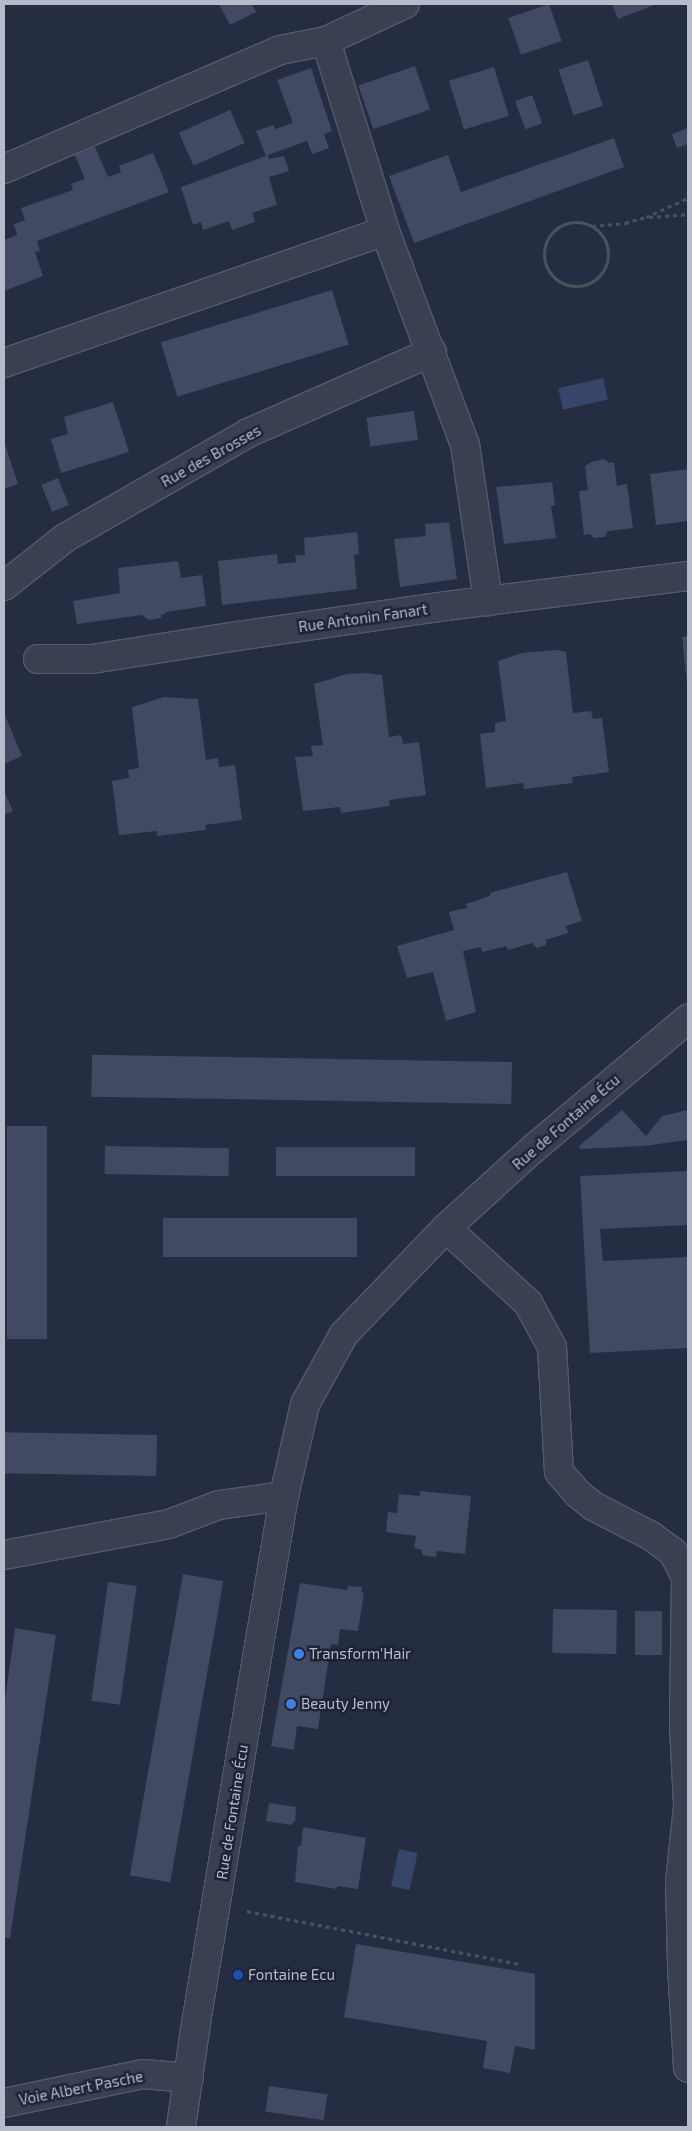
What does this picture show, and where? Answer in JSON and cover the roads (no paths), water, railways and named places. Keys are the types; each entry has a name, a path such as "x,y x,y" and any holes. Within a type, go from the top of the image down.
{"street":[{"path":"11,166 280,50 326,42 405,4"},
{"path":"326,42 385,231 432,352 465,445 488,601"},
{"path":"4,363 385,231"},
{"name":"Rue des Brosses","path":"4,586 65,538 248,433 432,352"},
{"name":"Rue Antonin Fanart","path":"38,660 92,659 238,636 488,601 688,576"},
{"name":"Rue de Fontaine Écu","path":"181,2127 284,1496 305,1404 344,1334 446,1228 534,1148 688,1019"},
{"path":"446,1228 528,1303 552,1347 559,1472 577,1493 593,1506 651,1536 674,1552 686,1578 684,1725 688,1806 680,1882 688,2068"},
{"path":"4,1556 170,1524 219,1505 284,1496"},
{"name":"Voie Albert Pasche","path":"4,2103 143,2074 189,2078"}],"water":[{"path":"603,378 608,399 563,410 558,388"},
{"path":"399,1849 418,1853 410,1890 391,1886"}],"place":[{"name":"Transform'Hair","path":"299,1654"},
{"name":"Beauty Jenny","path":"291,1704"},
{"name":"Fontaine Ecu","path":"238,1975"}]}
